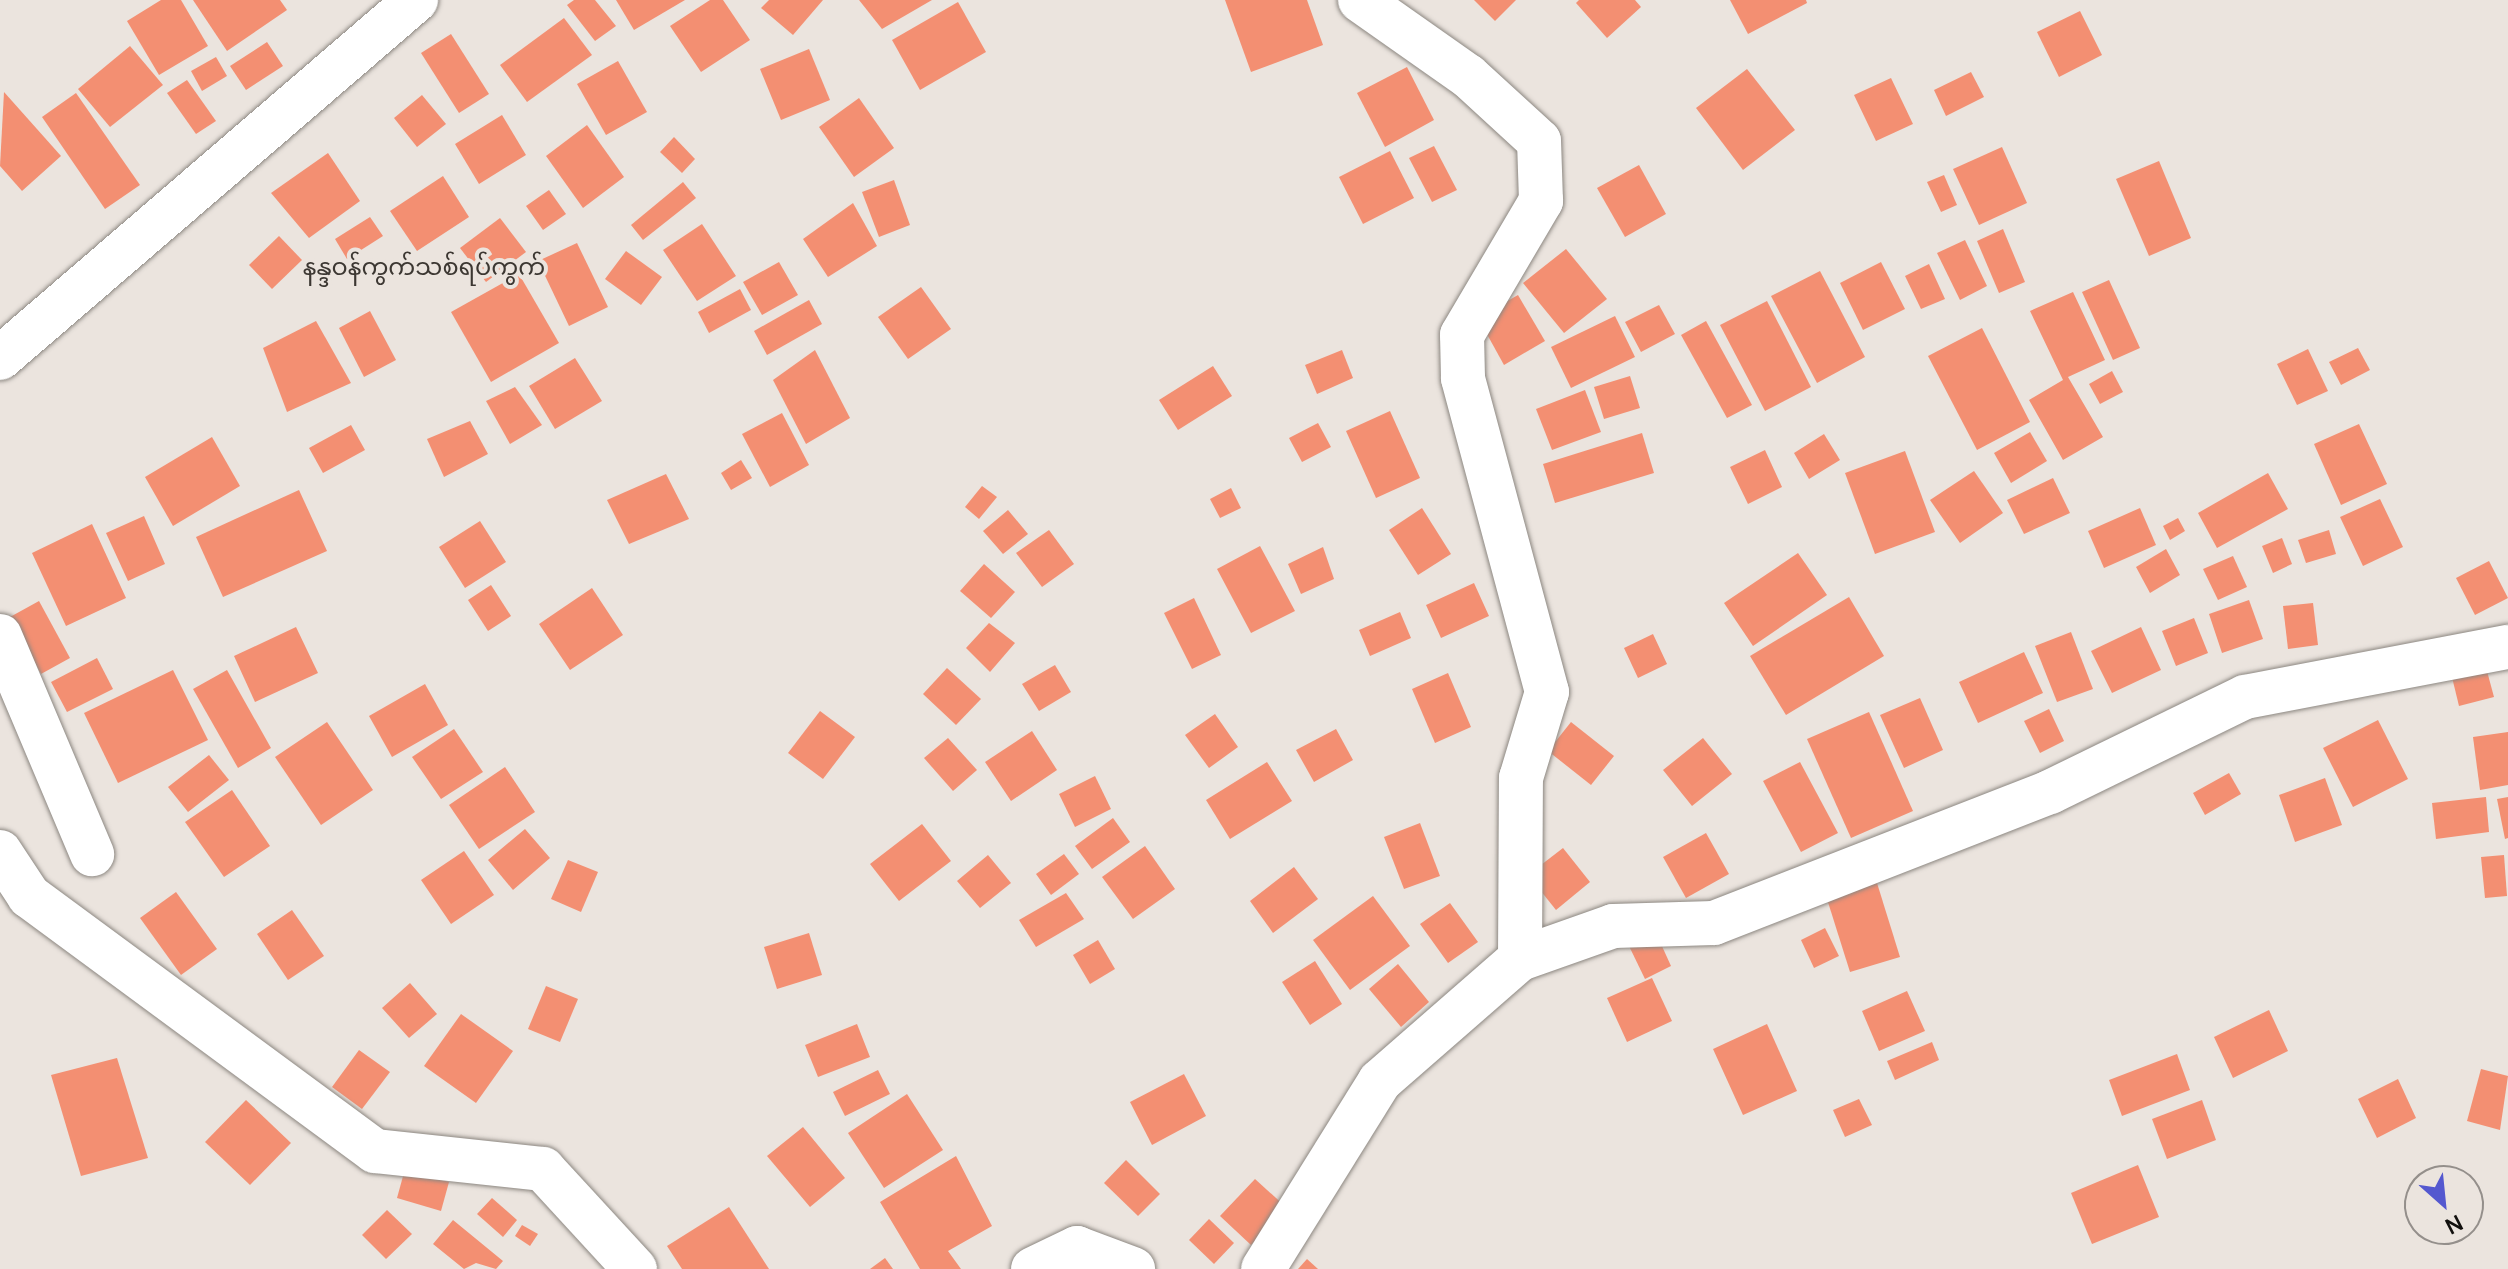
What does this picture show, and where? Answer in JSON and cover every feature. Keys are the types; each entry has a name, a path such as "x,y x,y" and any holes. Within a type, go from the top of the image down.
{"street":[{"path":"0,358 368,18 416,0"},
{"path":"1360,0 1468,76 1539,141 1541,201 1462,335 1463,378 1547,692 1521,778 1516,872 1520,959"},
{"path":"0,636 92,854"},
{"path":"1263,1269 1380,1081 1520,959 1613,926 1714,923 2050,792 2245,697 2508,647"},
{"path":"0,852 29,896 375,1151 543,1169 635,1269"},
{"path":"1033,1269 1077,1248 1133,1269"}],"building":[{"path":"161,0 181,0 208,46 159,75 127,21"},
{"path":"193,0 280,0 287,10 227,51"},
{"path":"574,0 595,0 616,26 595,41 567,5"},
{"path":"616,0 685,0 634,30"},
{"path":"710,0 723,0 750,40 701,72 670,26"},
{"path":"769,0 823,0 793,35 761,8"},
{"path":"859,0 932,0 882,29"},
{"path":"1225,0 1307,0 1323,45 1251,72"},
{"path":"1474,0 1516,0 1495,21"},
{"path":"1579,0 1635,0 1641,7 1607,38 1576,3"},
{"path":"1730,0 1806,0 1807,3 1748,34"},
{"path":"958,2 986,52 920,90 892,40"},
{"path":"2080,11 2102,55 2059,77 2037,32"},
{"path":"564,18 592,55 527,102 500,65"},
{"path":"451,34 489,94 459,113 421,53"},
{"path":"267,42 283,66 246,90 230,66"},
{"path":"130,46 163,85 110,127 78,89"},
{"path":"809,49 830,100 781,120 760,69"},
{"path":"216,57 227,76 202,91 191,71"},
{"path":"618,61 647,112 606,135 577,84"},
{"path":"1407,67 1434,120 1385,147 1357,93"},
{"path":"1747,69 1795,130 1743,170 1696,108"},
{"path":"1971,72 1984,97 1946,116 1934,90"},
{"path":"1891,78 1913,124 1876,141 1854,95"},
{"path":"187,80 216,121 196,134 167,93"},
{"path":"4,92 61,156 22,191 0,166"},
{"path":"76,93 140,185 105,209 42,117"},
{"path":"422,95 446,124 417,147 394,118"},
{"path":"859,98 894,148 854,177 819,127"},
{"path":"502,115 526,155 479,184 455,144"},
{"path":"587,125 624,177 583,208 546,156"},
{"path":"674,137 695,159 682,173 660,152"},
{"path":"1434,146 1457,190 1432,202 1409,158"},
{"path":"2002,147 2027,203 1979,225 1953,169"},
{"path":"1390,151 1414,198 1363,224 1339,177"},
{"path":"328,153 360,201 309,238 271,193"},
{"path":"2159,161 2191,238 2149,256 2116,179"},
{"path":"1639,165 1666,214 1625,237 1597,188"},
{"path":"1944,175 1957,205 1941,212 1927,182"},
{"path":"443,176 469,217 417,251 390,211"},
{"path":"894,180 910,225 879,237 862,192"},
{"path":"683,182 696,198 643,240 631,225"},
{"path":"549,190 566,214 543,230 526,206"},
{"path":"853,203 877,246 828,277 803,239"},
{"path":"370,217 383,236 347,259 335,239"},
{"path":"500,218 526,252 486,282 460,248"},
{"path":"702,224 736,276 697,301 663,250"},
{"path":"2003,229 2025,282 1999,293 1977,241"},
{"path":"279,236 302,260 272,289 249,265"},
{"path":"1965,240 1987,286 1960,300 1937,253"},
{"path":"577,243 608,307 569,326 538,261"},
{"path":"1566,249 1607,299 1564,333 1523,283"},
{"path":"626,251 662,277 641,305 605,279"},
{"path":"779,262 798,295 762,315 743,282"},
{"path":"1881,262 1905,309 1863,330 1840,283"},
{"path":"1929,264 1945,299 1921,309 1905,276"},
{"path":"1820,271 1865,357 1817,383 1771,296"},
{"path":"519,274 559,343 491,382 451,312"},
{"path":"2109,280 2140,348 2113,360 2082,292"},
{"path":"921,287 951,329 908,359 878,317"},
{"path":"740,289 751,310 709,333 698,312"},
{"path":"2073,292 2105,360 2068,377 2103,437 2063,460 2029,400 2063,380 2030,311"},
{"path":"1518,295 1545,341 1504,365 1478,318"},
{"path":"809,300 822,324 767,355 754,331"},
{"path":"1767,301 1811,387 1765,411 1720,325"},
{"path":"1659,305 1675,334 1641,352 1625,322"},
{"path":"370,311 396,360 364,377 339,328"},
{"path":"1615,316 1635,357 1571,388 1551,347"},
{"path":"316,321 351,383 287,412 263,348"},
{"path":"1706,321 1752,405 1727,418 1681,335"},
{"path":"1982,328 2030,422 1977,450 1928,356"},
{"path":"2358,348 2370,370 2341,385 2329,362"},
{"path":"2308,349 2328,391 2297,405 2277,364"},
{"path":"815,350 850,418 806,444 773,380"},
{"path":"1342,350 1353,378 1317,394 1305,365"},
{"path":"575,358 602,401 555,429 529,386"},
{"path":"1213,366 1232,396 1178,430 1159,400"},
{"path":"2112,371 2123,392 2100,404 2089,384"},
{"path":"1630,376 1640,408 1604,419 1594,387"},
{"path":"515,387 542,425 510,444 486,401"},
{"path":"1585,390 1601,432 1552,450 1536,409"},
{"path":"1390,411 1420,478 1376,498 1346,431"},
{"path":"782,413 809,465 770,487 742,434"},
{"path":"470,421 488,454 444,477 427,439"},
{"path":"1318,423 1331,447 1302,462 1289,438"},
{"path":"2359,424 2387,484 2341,505 2314,444"},
{"path":"351,425 365,450 323,473 309,448"},
{"path":"2030,432 2047,461 2011,483 1994,453"},
{"path":"1642,433 1654,473 1555,503 1543,464"},
{"path":"1824,434 1840,460 1809,479 1794,453"},
{"path":"212,437 240,486 173,526 145,477"},
{"path":"1765,450 1782,487 1748,504 1730,467"},
{"path":"1905,451 1935,532 1875,554 1845,473"},
{"path":"741,460 752,478 731,490 721,473"},
{"path":"1974,471 2003,513 1960,543 1930,500"},
{"path":"2268,473 2288,509 2217,548 2198,513"},
{"path":"666,474 689,519 629,544 607,500"},
{"path":"2053,478 2070,513 2024,534 2007,500"},
{"path":"982,486 997,497 979,519 965,507"},
{"path":"1231,488 1241,508 1220,518 1210,499"},
{"path":"299,490 327,551 223,597 196,537"},
{"path":"2380,499 2403,547 2363,566 2340,517"},
{"path":"1422,508 1451,554 1418,575 1389,530"},
{"path":"2140,508 2156,545 2104,568 2088,531"},
{"path":"1008,510 1028,534 1003,554 983,531"},
{"path":"144,516 165,564 128,581 106,533"},
{"path":"2178,518 2185,531 2170,540 2163,526"},
{"path":"480,521 506,562 465,588 439,547"},
{"path":"92,524 126,598 66,626 32,553"},
{"path":"1049,530 1074,564 1042,587 1016,553"},
{"path":"2329,530 2336,554 2306,563 2298,540"},
{"path":"2282,538 2292,564 2273,573 2262,546"},
{"path":"1260,546 1295,611 1251,633 1217,569"},
{"path":"1323,547 1334,579 1301,594 1288,564"},
{"path":"2166,549 2180,575 2150,593 2136,567"},
{"path":"1798,553 1827,595 1753,646 1724,603"},
{"path":"2233,556 2247,587 2218,600 2203,569"},
{"path":"2489,561 2508,598 2475,615 2456,578"},
{"path":"984,564 1015,592 991,618 960,591"},
{"path":"1474,583 1489,616 1441,638 1426,605"},
{"path":"491,585 511,616 488,631 468,600"},
{"path":"592,588 623,635 570,670 539,624"},
{"path":"1849,597 1884,656 1786,715 1750,656"},
{"path":"1194,598 1221,655 1192,669 1164,613"},
{"path":"2249,600 2263,639 2222,653 2209,614"},
{"path":"39,601 70,658 41,674 10,617"},
{"path":"2313,603 2318,645 2288,649 2283,606"},
{"path":"1400,612 1411,638 1370,656 1359,630"},
{"path":"2194,618 2208,653 2176,666 2162,631"},
{"path":"989,623 1015,643 990,672 966,648"},
{"path":"296,627 318,673 255,702 234,656"},
{"path":"2141,627 2161,670 2112,693 2091,651"},
{"path":"2071,632 2093,689 2057,702 2035,646"},
{"path":"1653,634 1667,664 1638,678 1624,648"},
{"path":"2024,652 2043,693 1978,723 1959,682"},
{"path":"97,658 113,689 67,712 51,682"},
{"path":"2484,660 2494,697 2459,706 2450,669"},
{"path":"1055,665 1071,692 1039,711 1022,684"},
{"path":"947,668 981,699 956,725 923,694"},
{"path":"173,670 208,740 118,783 84,713"},
{"path":"227,670 271,748 238,768 193,689"},
{"path":"1448,673 1471,727 1435,743 1412,689"},
{"path":"425,684 448,725 392,757 369,716"},
{"path":"1920,698 1943,750 1904,768 1880,715"},
{"path":"2049,709 2064,741 2040,753 2024,721"},
{"path":"820,711 855,737 823,779 788,753"},
{"path":"1869,712 1913,811 1851,838 1807,739"},
{"path":"1215,714 1238,747 1209,768 1185,735"},
{"path":"2378,720 2408,779 2353,807 2323,748"},
{"path":"327,722 373,790 321,825 275,757"},
{"path":"1571,722 1614,756 1591,785 1548,751"},
{"path":"454,729 483,772 441,799 412,757"},
{"path":"1336,729 1353,760 1314,782 1296,750"},
{"path":"1032,731 1057,770 1011,801 985,762"},
{"path":"2508,732 2508,785 2480,790 2473,737"},
{"path":"948,738 977,770 953,791 924,758"},
{"path":"1703,738 1732,774 1692,806 1663,770"},
{"path":"209,755 229,780 188,812 168,787"},
{"path":"1267,762 1292,801 1230,839 1206,800"},
{"path":"1800,762 1838,833 1801,852 1763,781"},
{"path":"505,767 535,812 479,849 449,805"},
{"path":"2229,773 2241,794 2205,815 2193,793"},
{"path":"1095,776 1111,809 1075,827 1059,794"},
{"path":"2325,778 2342,825 2295,842 2279,795"},
{"path":"232,790 270,846 224,877 185,822"},
{"path":"2486,797 2489,832 2436,839 2432,803"},
{"path":"2508,797 2508,838 2505,839 2497,799"},
{"path":"1113,818 1130,842 1092,869 1075,846"},
{"path":"1420,823 1440,876 1404,889 1384,837"},
{"path":"922,824 951,861 899,901 870,864"},
{"path":"525,829 550,858 513,890 488,860"},
{"path":"1706,833 1729,874 1686,898 1663,857"},
{"path":"1145,846 1175,889 1133,919 1102,877"},
{"path":"1563,848 1590,882 1556,910 1528,875"},
{"path":"464,851 494,895 451,924 421,880"},
{"path":"1064,854 1079,874 1051,895 1036,874"},
{"path":"988,855 1011,883 980,908 957,881"},
{"path":"2504,855 2507,896 2485,898 2481,857"},
{"path":"568,860 598,872 581,912 551,899"},
{"path":"1294,867 1318,899 1273,933 1250,901"},
{"path":"1877,883 1900,957 1850,972 1827,899"},
{"path":"176,892 217,949 181,975 140,918"},
{"path":"1066,893 1084,919 1036,947 1019,920"},
{"path":"1373,896 1410,946 1350,990 1313,940"},
{"path":"1450,903 1478,942 1448,963 1420,924"},
{"path":"292,910 324,956 288,980 257,934"},
{"path":"1825,928 1839,956 1814,968 1801,940"},
{"path":"809,933 822,975 777,989 764,947"},
{"path":"1656,933 1671,966 1645,979 1629,946"},
{"path":"1098,940 1115,969 1090,984 1073,955"},
{"path":"1315,961 1342,1004 1310,1025 1282,982"},
{"path":"1398,964 1429,1002 1401,1027 1369,989"},
{"path":"1652,978 1672,1021 1627,1042 1607,998"},
{"path":"410,983 437,1014 409,1038 382,1008"},
{"path":"546,986 578,999 560,1042 528,1029"},
{"path":"1907,991 1925,1031 1879,1051 1862,1011"},
{"path":"2269,1010 2288,1051 2233,1078 2214,1037"},
{"path":"461,1014 513,1051 476,1103 424,1066"},
{"path":"857,1024 870,1057 818,1077 805,1045"},
{"path":"1767,1024 1797,1091 1743,1115 1713,1049"},
{"path":"1932,1042 1939,1060 1895,1080 1887,1061"},
{"path":"359,1050 390,1072 362,1109 332,1087"},
{"path":"2177,1054 2190,1090 2122,1116 2109,1080"},
{"path":"117,1058 148,1158 81,1176 51,1075"},
{"path":"2481,1069 2508,1076 2500,1130 2467,1121"},
{"path":"878,1070 890,1094 845,1116 833,1092"},
{"path":"1184,1074 1206,1116 1152,1145 1130,1102"},
{"path":"2398,1079 2416,1118 2377,1138 2358,1099"},
{"path":"907,1094 943,1150 884,1188 848,1133"},
{"path":"1859,1099 1872,1125 1845,1137 1833,1110"},
{"path":"246,1100 291,1143 250,1185 205,1142"},
{"path":"2202,1100 2216,1140 2167,1159 2152,1119"},
{"path":"803,1127 845,1178 810,1207 767,1156"},
{"path":"956,1156 992,1226 948,1251 961,1269 920,1269 880,1202"},
{"path":"1126,1160 1160,1194 1138,1216 1104,1183"},
{"path":"2138,1165 2159,1217 2092,1244 2071,1193"},
{"path":"405,1169 449,1182 441,1211 397,1198"},
{"path":"1255,1179 1287,1208 1251,1245 1220,1216"},
{"path":"492,1198 517,1220 503,1237 477,1214"},
{"path":"729,1207 769,1269 682,1269 667,1246"},
{"path":"387,1210 412,1234 386,1259 362,1235"},
{"path":"1209,1219 1234,1243 1214,1264 1189,1240"},
{"path":"453,1220 503,1261 496,1269 476,1263 464,1269 433,1244"},
{"path":"522,1225 538,1234 530,1246 515,1236"},
{"path":"885,1258 893,1269 870,1269"},
{"path":"1307,1259 1318,1269 1298,1269"}],"district":[{"name":"နန္ဒဝန်ကွက်သစ်ရပ်ကွက်","path":"424,266"}]}
